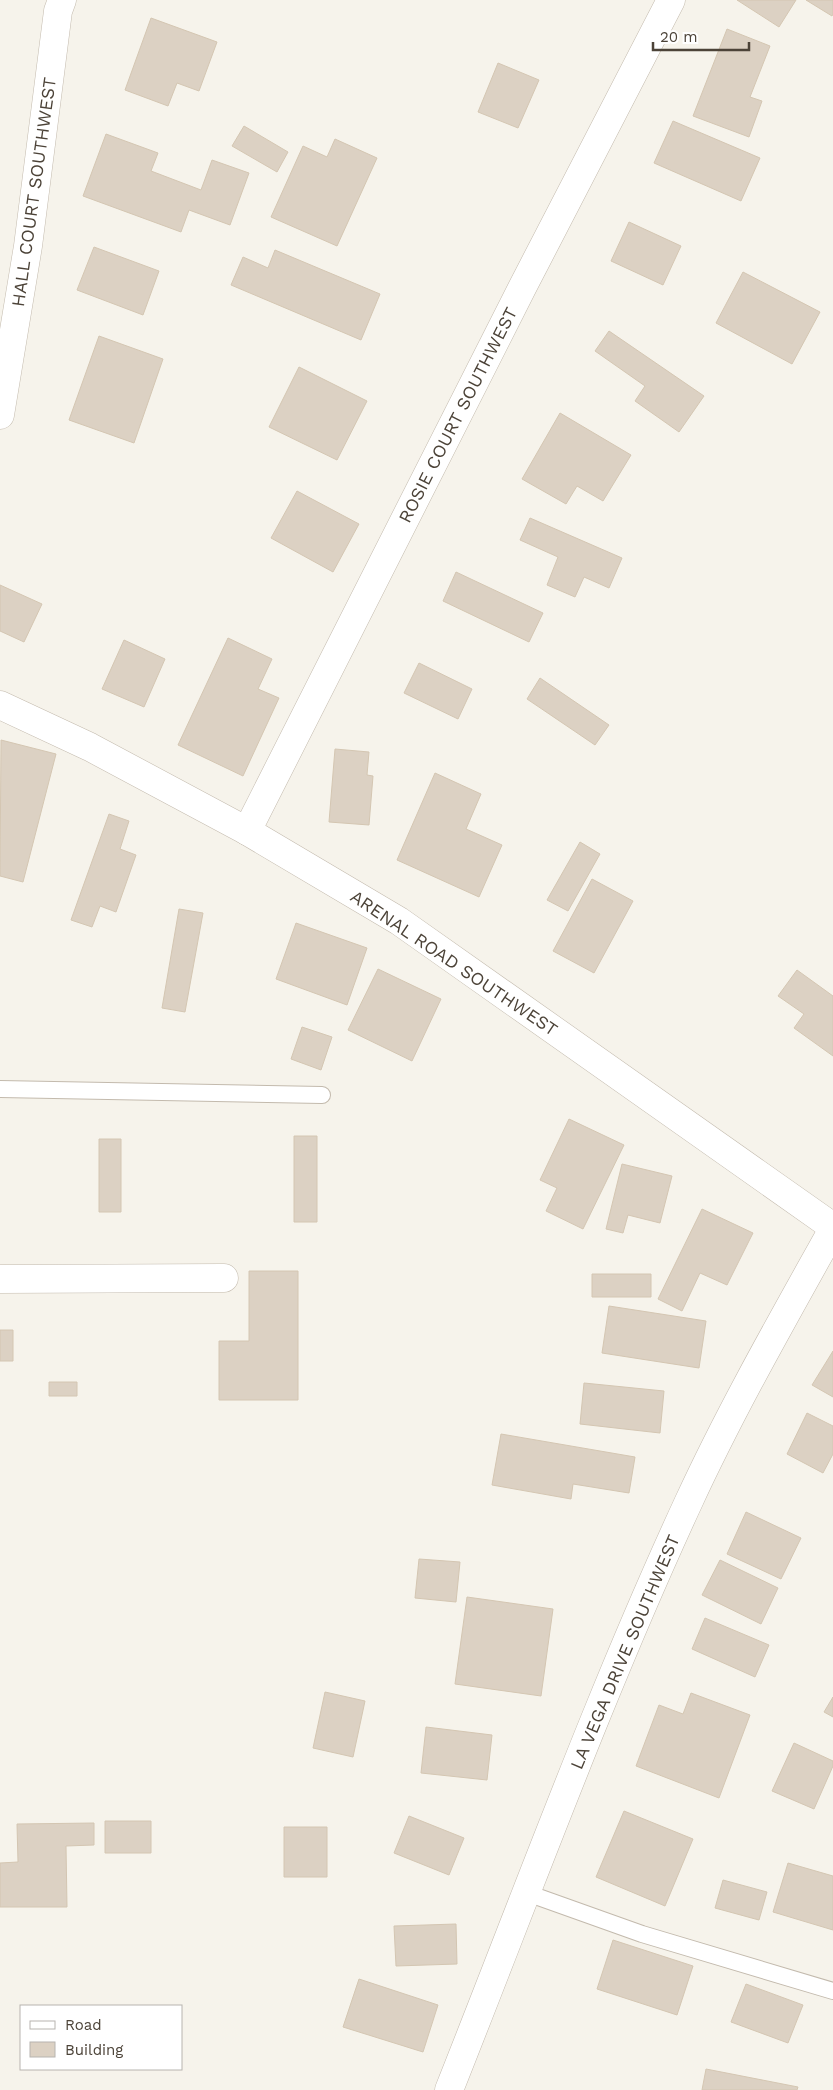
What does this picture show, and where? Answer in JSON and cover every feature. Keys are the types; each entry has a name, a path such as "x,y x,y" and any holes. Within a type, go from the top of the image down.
{"street":[{"name":"HALL COURT SOUTHWEST","path":"0,415 28,246 58,11 62,0"},
{"name":"ROSIE COURT SOUTHWEST","path":"247,831 522,288 671,0"},
{"name":"ARENAL ROAD SOUTHWEST","path":"0,705 90,746 247,831 399,921 833,1228"},
{"name":"LA VEGA DRIVE SOUTHWEST","path":"449,2090 625,1644 689,1501 753,1372 833,1228"},
{"path":"0,1279 224,1278"}],"lane":[{"path":"0,1089 322,1095"},
{"path":"527,1893 642,1934 833,1991"}],"building":[{"path":"737,0 796,0 779,27"},
{"path":"806,0 833,0 832,16"},
{"path":"151,18 217,42 199,91 177,83 168,106 125,90"},
{"path":"727,29 770,46 750,97 762,101 749,137 693,116"},
{"path":"498,63 539,80 518,128 478,112"},
{"path":"673,121 760,158 741,201 654,163"},
{"path":"244,126 288,152 277,172 232,146"},
{"path":"106,134 158,153 151,171 201,190 212,160 249,173 230,225 189,210 181,232 83,196"},
{"path":"335,139 377,158 337,246 271,217 303,146 327,157"},
{"path":"629,222 681,246 663,285 611,261"},
{"path":"94,247 159,271 143,315 77,290"},
{"path":"275,250 380,294 361,340 231,285 243,257 268,268"},
{"path":"743,272 820,312 792,364 716,323"},
{"path":"609,331 704,396 679,432 635,401 645,386 595,351"},
{"path":"99,336 163,359 134,443 69,420"},
{"path":"299,367 367,401 337,460 269,427"},
{"path":"560,413 631,455 603,501 577,486 566,504 522,479"},
{"path":"297,491 359,524 333,572 271,538"},
{"path":"530,518 622,558 609,588 584,577 575,597 547,585 558,557 520,540"},
{"path":"456,572 543,613 529,642 443,601"},
{"path":"0,585 42,604 24,642 0,631"},
{"path":"228,638 272,659 258,689 279,698 243,776 178,745"},
{"path":"124,640 165,659 144,707 102,689"},
{"path":"419,663 472,689 458,719 404,693"},
{"path":"540,678 609,725 595,745 527,699"},
{"path":"1,740 56,754 23,882 0,876"},
{"path":"335,749 369,752 367,775 373,776 369,825 329,822"},
{"path":"435,773 481,794 466,829 502,845 479,897 397,860"},
{"path":"109,814 129,821 120,849 136,855 116,912 100,906 92,927 71,920"},
{"path":"580,842 600,854 568,911 547,900"},
{"path":"592,879 633,901 594,973 553,951"},
{"path":"179,909 203,913 185,1012 162,1008"},
{"path":"296,923 367,948 347,1005 276,979"},
{"path":"378,969 441,999 412,1061 348,1030"},
{"path":"797,970 833,996 833,1056 794,1028 804,1014 778,996"},
{"path":"302,1027 332,1037 321,1070 291,1059"},
{"path":"569,1119 624,1145 583,1229 546,1211 557,1188 540,1180"},
{"path":"294,1136 317,1136 317,1222 294,1222"},
{"path":"99,1139 121,1139 121,1212 99,1212"},
{"path":"622,1164 672,1176 660,1223 628,1215 623,1233 606,1229"},
{"path":"702,1209 753,1233 727,1285 700,1273 682,1311 658,1299"},
{"path":"249,1271 298,1271 298,1400 219,1400 219,1341 249,1341"},
{"path":"592,1274 651,1274 651,1297 592,1297"},
{"path":"609,1306 706,1321 699,1368 602,1353"},
{"path":"0,1330 13,1330 13,1361 0,1361"},
{"path":"833,1351 833,1397 812,1385"},
{"path":"49,1382 77,1382 77,1396 49,1396"},
{"path":"584,1383 664,1391 660,1433 580,1424"},
{"path":"807,1413 833,1426 833,1454 823,1473 787,1454"},
{"path":"501,1434 635,1457 629,1493 573,1484 571,1499 492,1485"},
{"path":"746,1512 801,1538 781,1579 727,1554"},
{"path":"419,1559 460,1562 456,1602 415,1598"},
{"path":"720,1560 778,1588 761,1624 702,1595"},
{"path":"467,1597 553,1609 541,1696 455,1684"},
{"path":"705,1618 769,1645 755,1677 692,1649"},
{"path":"325,1692 365,1701 353,1757 313,1748"},
{"path":"691,1693 750,1715 719,1798 636,1766 659,1705 683,1714"},
{"path":"833,1697 833,1717 824,1712"},
{"path":"426,1727 492,1735 487,1780 421,1773"},
{"path":"794,1743 833,1761 833,1766 814,1809 772,1791"},
{"path":"624,1811 693,1839 665,1906 596,1877"},
{"path":"409,1816 464,1838 449,1875 394,1853"},
{"path":"105,1821 151,1821 151,1853 105,1853"},
{"path":"94,1823 94,1845 66,1846 67,1907 0,1907 0,1863 18,1862 17,1824"},
{"path":"284,1827 327,1827 327,1877 284,1877"},
{"path":"788,1863 833,1876 833,1930 773,1912"},
{"path":"723,1880 767,1892 759,1920 715,1908"},
{"path":"456,1924 457,1964 396,1966 394,1926"},
{"path":"613,1940 693,1966 677,2015 597,1989"},
{"path":"359,1979 438,2005 423,2052 343,2027"},
{"path":"746,1984 803,2005 788,2043 731,2022"},
{"path":"706,2069 798,2087 797,2090 702,2090"}]}
